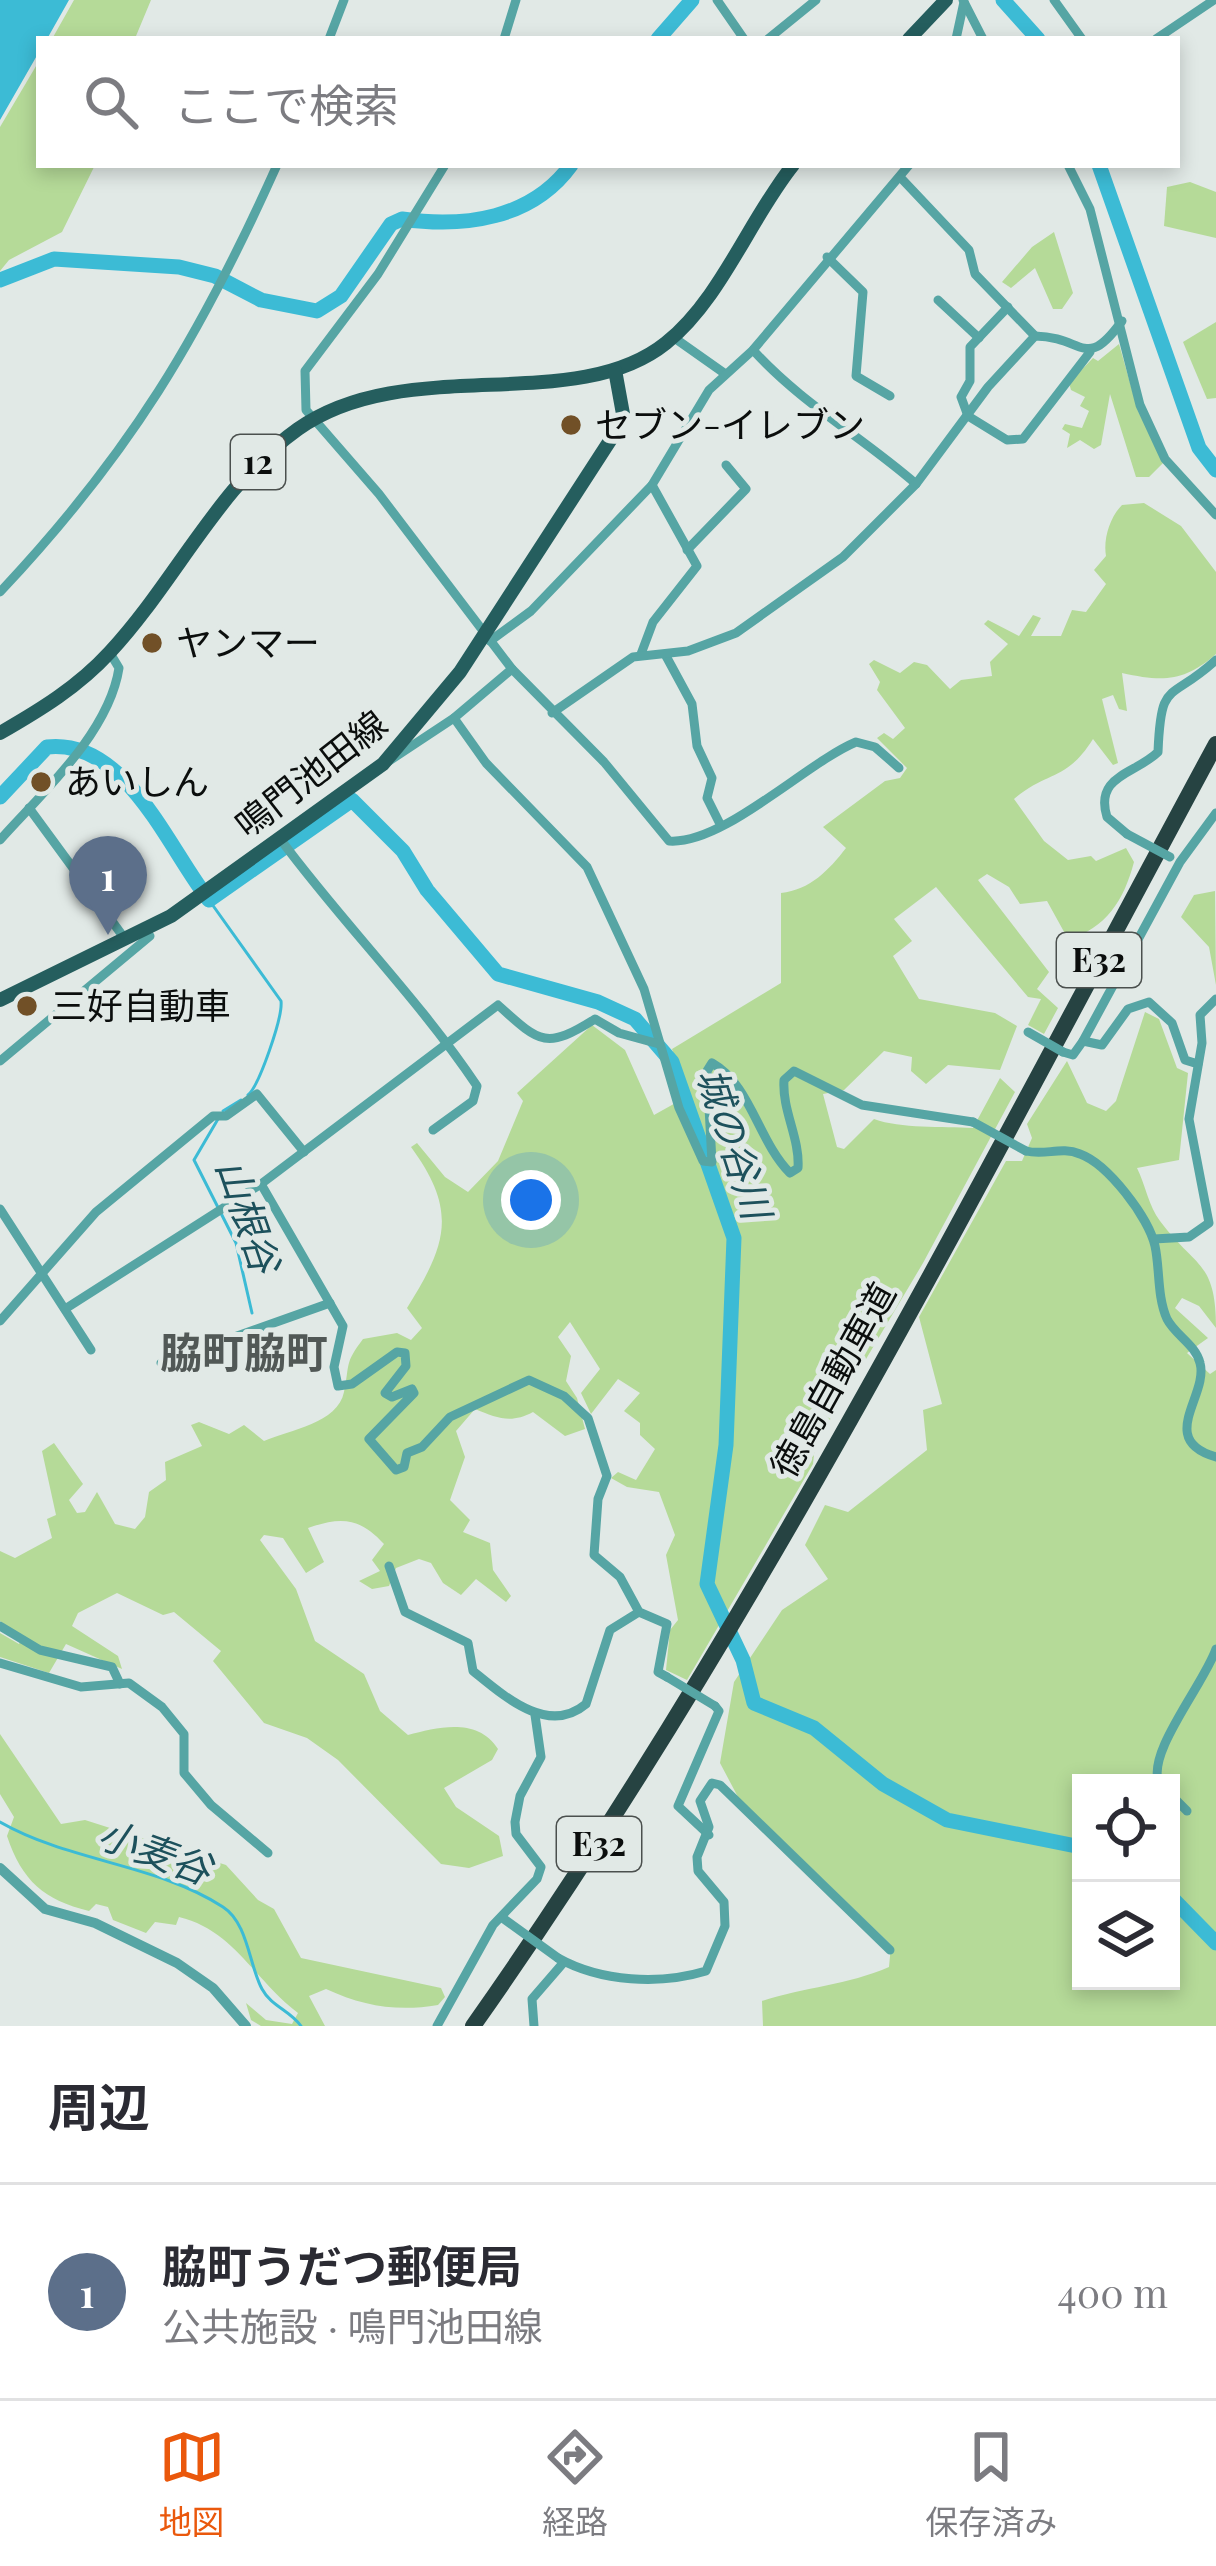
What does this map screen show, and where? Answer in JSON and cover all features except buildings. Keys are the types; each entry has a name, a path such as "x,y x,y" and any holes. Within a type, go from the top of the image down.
{"highway":[{"name":"徳島自動車道","path":"473,2026 570,1888 752,1594 1216,744"}],"main road":[{"path":"911,36 946,0"},
{"name":"12","path":"0,733 52,703 110,653 251,470 313,419 383,392 615,370 644,358 673,337 791,168"},
{"name":"鳴門池田線","path":"0,1000 146,931 383,764 487,638 619,426 621,396 615,370"}],"street":[{"path":"330,36 344,0"},
{"path":"505,36 516,0"},
{"path":"717,0 742,36"},
{"path":"772,36 816,0"},
{"path":"1054,0 1080,36"},
{"path":"1160,36 1214,0"},
{"path":"957,36 963,1"},
{"path":"963,1 980,36"},
{"path":"0,592 126,446 232,263 276,168"},
{"path":"443,168 407,229 305,371 302,388 313,419 379,494 512,669 604,762 669,841 691,840 780,793 814,764 856,742 875,747 899,768"},
{"path":"487,638 531,610 652,484 724,373 753,350 907,168"},
{"path":"1070,168 1090,208 1140,406 1165,459 1216,515"},
{"path":"901,177 969,250 975,274 1036,336 1090,352"},
{"path":"827,257 863,292 856,376 890,396"},
{"path":"938,300 979,338"},
{"path":"1008,307 967,358 970,381 961,397 968,416 1007,440 1023,440 1090,352 1102,348 1122,321"},
{"path":"641,654 666,656 710,645 767,613 858,544 916,484 1036,336"},
{"path":"673,337 724,373"},
{"path":"753,350 812,407 869,442 916,484"},
{"path":"687,550 746,489 726,465"},
{"path":"553,713 641,654 652,622 697,566 652,484"},
{"path":"0,840 75,752 117,682 119,668 110,653"},
{"path":"666,656 692,704 697,746 712,778 707,798 721,824"},
{"path":"1175,860 1127,834 1107,817 1105,791 1122,773 1154,758 1160,745 1157,722 1170,690 1216,661"},
{"path":"383,764 454,718 512,669"},
{"path":"1205,670 1216,677"},
{"path":"454,718 486,763 587,867 644,989 679,1108 703,1161 712,1162 707,1071 712,1064 737,1084 790,1173 798,1168 799,1156 783,1098 784,1080 794,1072 862,1105 973,1122 1026,1151 1082,1154 1117,1186 1154,1239 1168,1321 1200,1362 1201,1381 1185,1417 1187,1432 1198,1448 1216,1457"},
{"path":"29,808 127,941"},
{"path":"1028,1032 1073,1054 1084,1041 1175,860 1215,818"},
{"path":"281,840 328,903 366,940 447,1042 477,1093 433,1130"},
{"path":"0,1061 120,963 150,936 146,931"},
{"path":"1154,1239 1189,1237 1209,1222 1189,1119 1200,1015 1216,999"},
{"path":"1084,1041 1102,1045 1127,1010 1149,1002 1172,1022 1185,1060 1198,1064"},
{"path":"65,1309 261,1184 498,1005 544,1041 554,1043 595,1019 619,1034 659,1043"},
{"path":"0,1321 113,1197 213,1116 226,1116 257,1094 304,1152"},
{"path":"261,1184 343,1326 334,1367 338,1386 352,1384 397,1352 408,1361 385,1393 392,1397 412,1389 414,1393 369,1439 396,1470 404,1467 407,1454 422,1448 450,1417 529,1380 582,1408 607,1469 598,1499 594,1555 620,1577 639,1612 667,1624 658,1672 719,1711 678,1806 709,1835"},
{"path":"0,1209 91,1349"},
{"path":"161,1363 330,1303"},
{"path":"389,1566 405,1612 468,1643 473,1671 536,1715 556,1718 586,1704 610,1630 639,1612"},
{"path":"0,1626 40,1650 112,1667 120,1684"},
{"path":"1157,1774 1160,1749 1207,1676 1216,1649"},
{"path":"0,1663 81,1687 129,1683 172,1717 184,1734 184,1773 211,1805 268,1853"},
{"path":"437,2026 501,1918 537,1879 541,1867 522,1845 515,1822 520,1796 542,1757 536,1715"},
{"path":"709,1835 699,1808 712,1783 720,1785 890,1950"},
{"path":"1180,1804 1187,1811"},
{"path":"501,1918 561,1960 660,1981 706,1971 725,1926 722,1894 698,1871 697,1856 709,1835"},
{"path":"0,1868 46,1910 95,1923 177,1963 213,1988 247,2026"},
{"path":"534,2026 532,1999 561,1960"}],"green space":[{"path":"74,0 151,0 136,36 54,36"},
{"path":"36,66 36,168 94,168 62,232 9,260 0,271 0,127"},
{"path":"1190,182 1216,192 1216,238 1164,226 1167,187"},
{"path":"1054,232 1073,293 1062,309 1053,309 1035,268 1011,288 1002,282 1032,247"},
{"path":"1216,322 1216,398 1207,399 1183,342"},
{"path":"1119,344 1138,411 1164,462 1149,477 1136,477 1110,394 1101,445 1094,449 1080,440 1067,448 1070,434 1062,429 1065,424 1082,428 1089,411 1080,406 1085,397 1071,390 1069,383 1093,358 1098,361"},
{"path":"1144,503 1181,526 1216,572 1216,654 1183,675 1149,678 1122,673 1127,711 1119,709 1113,695 1102,699 1118,763 1113,765 1093,739 1065,769 1014,799 1044,841 1068,860 1091,856 1096,861 1126,848 1134,862 1125,889 1103,920 1068,939 1047,901 1020,904 1009,887 987,874 978,880 1049,972 1037,989 1058,1008 1044,1034 1028,1025 1041,999 1028,997 936,887 894,919 912,941 893,956 919,999 995,1013 1017,1026 1000,1070 948,1065 926,1084 911,1071 912,1057 884,1051 844,1090 823,1094 837,1147 844,1149 874,1119 909,1126 973,1128 1000,1078 1015,1092 923,1263 815,1445 813,1464 687,1680 666,1670 670,1630 678,1620 666,1555 675,1535 659,1492 627,1487 611,1478 618,1472 636,1480 655,1449 640,1435 640,1423 624,1411 640,1393 618,1379 591,1414 581,1393 600,1369 570,1322 558,1337 571,1356 566,1381 577,1398 585,1429 565,1436 533,1412 504,1418 475,1409 456,1431 465,1457 450,1500 470,1520 463,1532 490,1543 493,1570 511,1596 506,1602 476,1579 461,1595 443,1583 431,1563 419,1559 396,1568 389,1586 372,1589 359,1581 380,1571 372,1560 384,1544 358,1524 331,1522 308,1528 324,1562 306,1573 283,1538 264,1535 260,1540 296,1589 315,1641 364,1674 380,1711 408,1735 444,1727 469,1728 498,1749 492,1760 444,1788 456,1807 499,1836 503,1856 469,1868 441,1864 338,1760 307,1738 264,1723 213,1661 221,1651 174,1612 163,1615 117,1593 78,1613 72,1626 118,1656 122,1669 66,1644 49,1673 0,1657 0,1633 19,1644 22,1637 0,1621 0,1551 15,1558 52,1538 47,1519 56,1515 42,1451 54,1443 83,1484 69,1500 77,1513 85,1512 97,1492 115,1524 135,1529 145,1517 149,1492 166,1480 165,1462 202,1446 191,1425 199,1422 229,1434 244,1425 264,1441 333,1411 344,1392 350,1359 363,1339 397,1333 411,1340 422,1328 407,1308 438,1246 441,1209 436,1190 411,1147 417,1143 445,1177 468,1192 498,1161 523,1101 517,1093 592,1025 625,1050 654,1115 688,1096 672,1049 781,983 781,893 818,878 846,848 823,827 885,781 900,778 907,768 877,738 884,733 893,739 905,728 877,690 880,682 869,664 874,660 900,673 914,662 927,665 950,689 961,680 992,676 990,662 1008,644 984,624 988,620 1019,636 1033,615 1041,618 1031,636 1061,636 1072,610 1086,612 1106,584 1094,570 1106,556 1114,516 1122,505"},
{"path":"1215,891 1216,985 1209,947 1181,917 1194,895"},
{"path":"1145,1012 1159,1019 1177,1068 1188,1073 1179,1160 1137,1168 1156,1215 1208,1277 1215,1306 1216,1328 1199,1306 1182,1298 1175,1308 1208,1338 1187,1353 1210,1374 1216,1370 1216,2026 763,2026 762,2001 889,1967 891,1945 738,1797 720,1763 734,1682 782,1610 828,1579 805,1545 825,1505 848,1512 927,1450 923,1410 942,1404 919,1317 1006,1161 1022,1161 1032,1138 1027,1124 1067,1061 1087,1103 1106,1111 1116,1101"},
{"path":"0,1734 61,1824 85,1820 226,1865 258,1900 274,1909 301,1958 441,1988 445,1997 438,2005 394,2007 353,2000 326,1989 309,1996 325,2026 261,2026 251,2020 246,2003 266,2020 292,2024 298,2013 215,1933 179,1917 176,1925 155,1922 146,1933 113,1920 108,1907 96,1904 89,1911 59,1901 28,1877 7,1836 14,1817 0,1794"}],"water":[{"path":"0,0 69,0 49,36 36,36 36,57 0,120"}],"waterway":[{"path":"661,36 692,0"},
{"path":"1003,0 1035,36"},
{"path":"0,280 54,259 179,267 215,276 261,300 317,311 341,296 391,224 402,219 449,222 495,216 537,197 568,168"},
{"path":"1100,168 1199,448 1216,470"},
{"name":"城の谷川","path":"0,797 47,747 75,749 100,760 143,801 209,900 352,800 403,851 427,890 498,974 598,1002 635,1019 672,1062 734,1238 726,1445 707,1584 743,1660 754,1703 814,1728 883,1784 947,1820 1072,1845"},
{"name":"山根谷","path":"209,900 281,1001 269,1051 248,1095"},
{"name":"山根谷","path":"223,1111 241,1100"},
{"name":"山根谷","path":"218,1119 194,1160 236,1243 252,1313"},
{"name":"小麦谷","path":"0,1822 55,1846 170,1881 223,1907 238,1923 262,1989 301,2026"},
{"name":"城の谷川","path":"1180,1906 1216,1943"}],"place":[{"name":"セブン-イレブン","path":"571,425"},
{"name":"ヤンマー","path":"152,643"},
{"name":"あいしん","path":"41,782"},
{"name":"脇町うだつ郵便局","path":"108,935"},
{"name":"三好自動車","path":"27,1006"}],"district":[{"name":"脇町脇町","path":"244,1353"}]}
